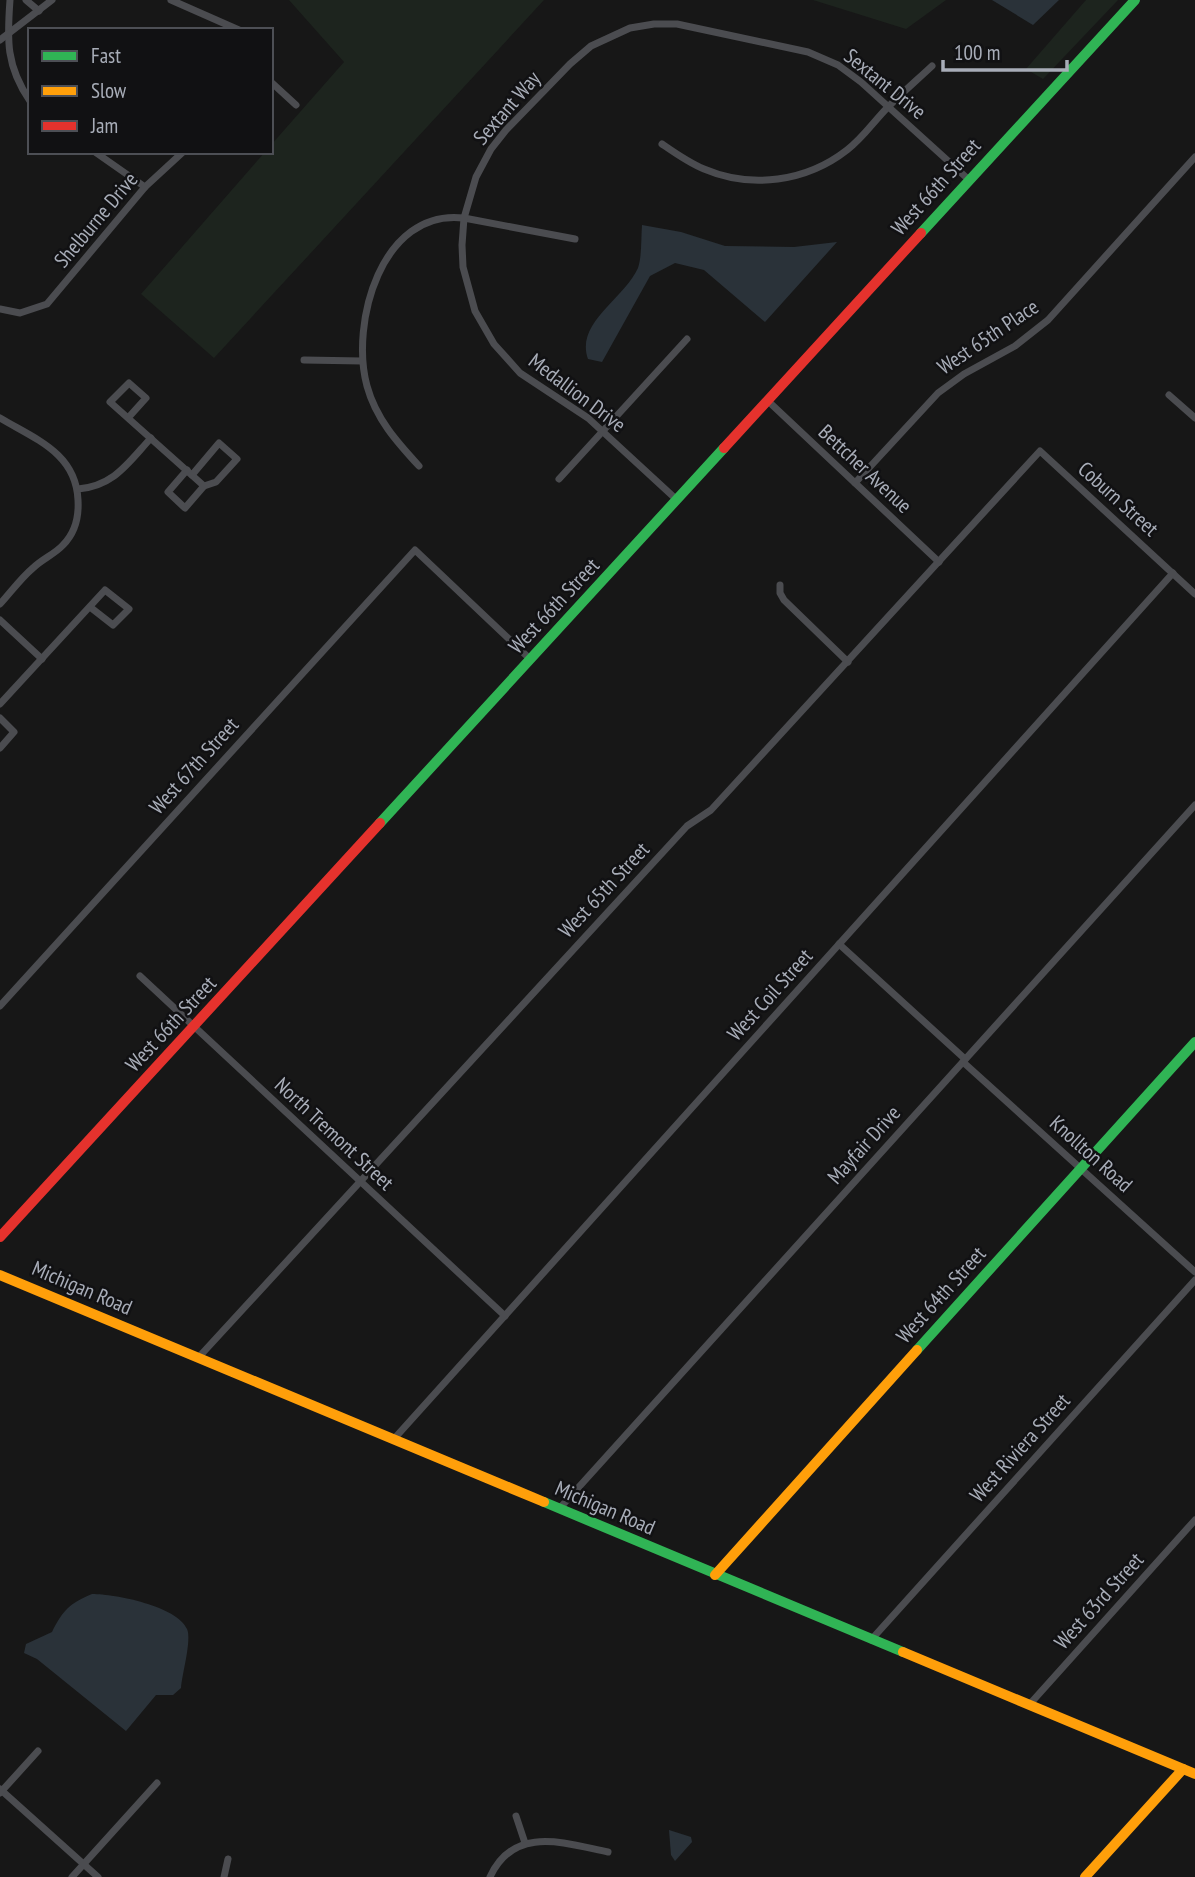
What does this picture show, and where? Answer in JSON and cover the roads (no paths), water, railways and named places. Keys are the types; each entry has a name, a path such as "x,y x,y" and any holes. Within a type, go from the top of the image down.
{"street":[{"path":"10,0 4,37 13,70 28,97"},
{"path":"26,0 39,11"},
{"path":"4,37 52,0"},
{"path":"171,0 234,28"},
{"name":"West 66th Street","path":"0,1237 1135,0"},
{"name":"Sextant Drive","path":"603,38 630,27 665,23 799,50 824,58 845,69 968,179"},
{"name":"Sextant Way","path":"464,218 473,182 491,149 570,64 603,38"},
{"path":"662,144 692,163 720,175 750,180 781,179 813,170 855,144 888,107 932,66"},
{"path":"273,84 296,105"},
{"path":"97,154 145,187"},
{"name":"Shelburne Drive","path":"0,309 20,313 36,309 53,298 145,187 181,154"},
{"name":"West 65th Place","path":"855,483 938,393 964,374 1015,346 1048,320 1195,157"},
{"path":"419,466 381,420 369,392 362,362 361,334 368,300 380,271 393,252 411,233 427,223 445,218 464,218 575,239"},
{"name":"Medallion Drive","path":"464,218 462,245 465,279 472,304 488,335 504,357 520,373 584,415 677,500"},
{"path":"559,479 687,339"},
{"path":"304,360 362,362"},
{"path":"128,418 146,398 129,383 110,402 204,486"},
{"path":"1169,395 1195,418"},
{"name":"Bettcher Avenue","path":"768,401 939,562"},
{"path":"0,418 57,452 71,471 78,489 79,513 72,533 61,548 33,568 0,604"},
{"path":"78,489 93,488 108,482 151,438"},
{"path":"219,443 237,459 216,482 204,486 185,508 168,492 219,443"},
{"name":"West 65th Street","path":"198,1358 687,826 711,810 1040,452"},
{"name":"Coburn Street","path":"1040,452 1195,594"},
{"name":"West 67th Street","path":"0,1006 415,550 530,659"},
{"name":"West Coil Street","path":"393,1440 1173,573"},
{"path":"780,585 784,600 848,662"},
{"path":"0,705 105,590 129,609 113,625 90,607"},
{"path":"0,620 42,659"},
{"path":"0,718 14,732 0,748"},
{"name":"Mayfair Drive","path":"559,1510 1195,805"},
{"name":"Knollton Road","path":"839,944 1195,1272"},
{"name":"North Tremont Street","path":"140,976 505,1316"},
{"name":"West 64th Street","path":"715,1575 1195,1042"},
{"name":"Michigan Road","path":"0,1275 1195,1774"},
{"name":"West Riviera Street","path":"871,1640 1195,1280"},
{"name":"West 63rd Street","path":"1028,1705 1195,1520"},
{"path":"38,1751 1,1791 98,1877"},
{"path":"1085,1877 1182,1769"},
{"path":"72,1877 157,1783"},
{"path":"516,1816 525,1843"},
{"path":"490,1877 502,1858 525,1843 550,1840 608,1852"},
{"path":"224,1877 228,1859"}]}
